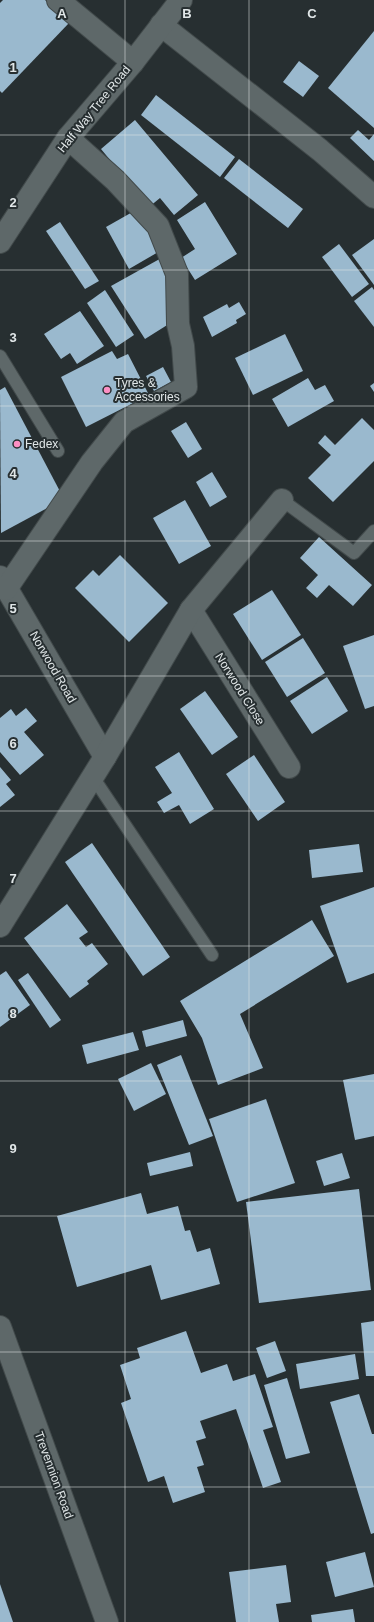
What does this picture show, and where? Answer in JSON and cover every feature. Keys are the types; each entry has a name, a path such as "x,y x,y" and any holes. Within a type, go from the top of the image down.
{"street":[{"path":"58,0 133,62"},
{"name":"Half Way Tree Road","path":"0,242 68,138 133,62 179,1"},
{"path":"161,25 320,150 374,197"},
{"path":"3,583 92,462 124,422 186,387 178,324 177,274 158,226 115,180 68,138"},
{"path":"0,926 60,828 106,757 191,610 282,500"},
{"name":"Norwood Road","path":"3,583 106,757"},
{"name":"Norwood Close","path":"191,610 289,767"},
{"name":"Trevennion Road","path":"0,1327 107,1622"}],"lane":[{"path":"0,356 58,450"},
{"path":"282,500 354,553 374,531"},
{"path":"93,777 212,955"}],"building":[{"path":"3,0 45,0 69,23 2,93 0,91 0,3"},
{"path":"374,31 374,128 328,88"},
{"path":"299,61 319,76 303,97 283,82"},
{"path":"156,95 235,157 220,177 141,115"},
{"path":"135,120 198,195 174,215 160,198 149,207 101,149"},
{"path":"358,130 369,140 374,134 374,161 350,138"},
{"path":"239,159 303,209 288,228 224,178"},
{"path":"205,202 237,254 195,280 181,258 195,249 177,220"},
{"path":"136,210 160,251 129,269 106,227"},
{"path":"60,222 99,281 85,289 46,231"},
{"path":"374,239 374,285 352,255"},
{"path":"339,244 369,284 352,297 322,257"},
{"path":"165,256 172,322 145,339 111,286"},
{"path":"372,287 374,290 374,327 354,301"},
{"path":"105,290 134,335 116,347 87,303"},
{"path":"239,302 246,314 236,320 237,323 212,337 203,317 227,304 229,308"},
{"path":"80,311 104,346 77,364 70,353 61,359 44,334"},
{"path":"285,334 303,371 253,395 235,358"},
{"name":"Tyres & Accessories","path":"112,351 117,359 128,354 149,395 86,427 61,377"},
{"path":"163,367 171,382 154,391 146,376"},
{"path":"308,378 315,390 325,385 334,401 288,427 272,399"},
{"path":"374,383 374,392 370,386"},
{"name":"Fedex","path":"5,387 64,499 1,533 0,390"},
{"path":"362,418 374,430 374,461 333,502 308,478 331,455 318,443 325,435 335,445"},
{"path":"186,422 202,449 188,458 171,431"},
{"path":"212,472 227,497 210,507 196,482"},
{"path":"185,500 211,546 179,564 153,518"},
{"path":"319,537 372,585 353,606 329,585 317,598 306,588 318,575 300,558"},
{"path":"120,555 168,603 129,642 75,588 93,570 99,576"},
{"path":"272,590 301,635 262,660 233,614"},
{"path":"374,635 374,706 365,709 343,646"},
{"path":"303,638 325,673 287,697 265,662"},
{"path":"327,677 348,711 312,734 290,701"},
{"path":"205,691 238,737 212,755 180,709"},
{"path":"26,708 37,721 24,732 44,755 20,775 0,752 0,718 11,709 16,716"},
{"path":"179,752 214,809 190,824 179,805 164,813 157,802 172,793 155,767"},
{"path":"254,755 285,802 258,821 226,774"},
{"path":"0,767 11,780 6,784 15,795 0,807"},
{"path":"92,843 170,957 143,976 65,862"},
{"path":"359,844 363,872 312,878 309,850"},
{"path":"374,887 374,973 347,983 320,906"},
{"path":"67,904 88,932 79,938 86,947 92,943 108,964 87,981 89,984 70,998 24,938"},
{"path":"312,920 334,956 240,1014 263,1068 218,1085 202,1038 180,1001"},
{"path":"6,971 30,1005 0,1027 0,975"},
{"path":"28,973 61,1020 50,1028 18,980"},
{"path":"183,1020 187,1036 146,1047 142,1031"},
{"path":"133,1032 139,1050 87,1064 82,1045"},
{"path":"181,1055 213,1136 189,1145 157,1065"},
{"path":"151,1063 166,1094 134,1111 118,1079"},
{"path":"374,1074 374,1136 355,1140 343,1080"},
{"path":"266,1099 295,1183 237,1202 209,1119"},
{"path":"190,1152 193,1166 150,1176 147,1163"},
{"path":"342,1153 350,1178 324,1186 316,1161"},
{"path":"359,1189 371,1290 259,1303 246,1202"},
{"path":"141,1193 147,1214 178,1206 185,1231 190,1230 197,1252 210,1248 220,1284 161,1300 151,1265 77,1287 57,1216"},
{"path":"374,1321 374,1376 366,1376 361,1323"},
{"path":"186,1331 201,1373 227,1364 233,1381 255,1374 273,1427 263,1430 281,1482 263,1488 236,1409 200,1421 206,1438 196,1441 204,1465 197,1467 205,1492 173,1503 164,1476 148,1482 121,1403 131,1399 120,1365 140,1358 137,1348"},
{"path":"275,1341 286,1371 267,1378 256,1348"},
{"path":"355,1354 359,1379 300,1389 296,1364"},
{"path":"287,1378 310,1453 286,1459 264,1385"},
{"path":"359,1394 372,1434 374,1434 374,1533 371,1534 330,1402"},
{"path":"365,1552 374,1587 335,1597 326,1562"},
{"path":"286,1565 291,1602 276,1604 279,1622 236,1622 229,1572"},
{"path":"0,1584 13,1622 0,1622"},
{"path":"353,1609 355,1622 312,1622 311,1615"}],"place":[{"name":"Tyres & Accessories","path":"107,390"},
{"name":"Fedex","path":"17,444"}]}
